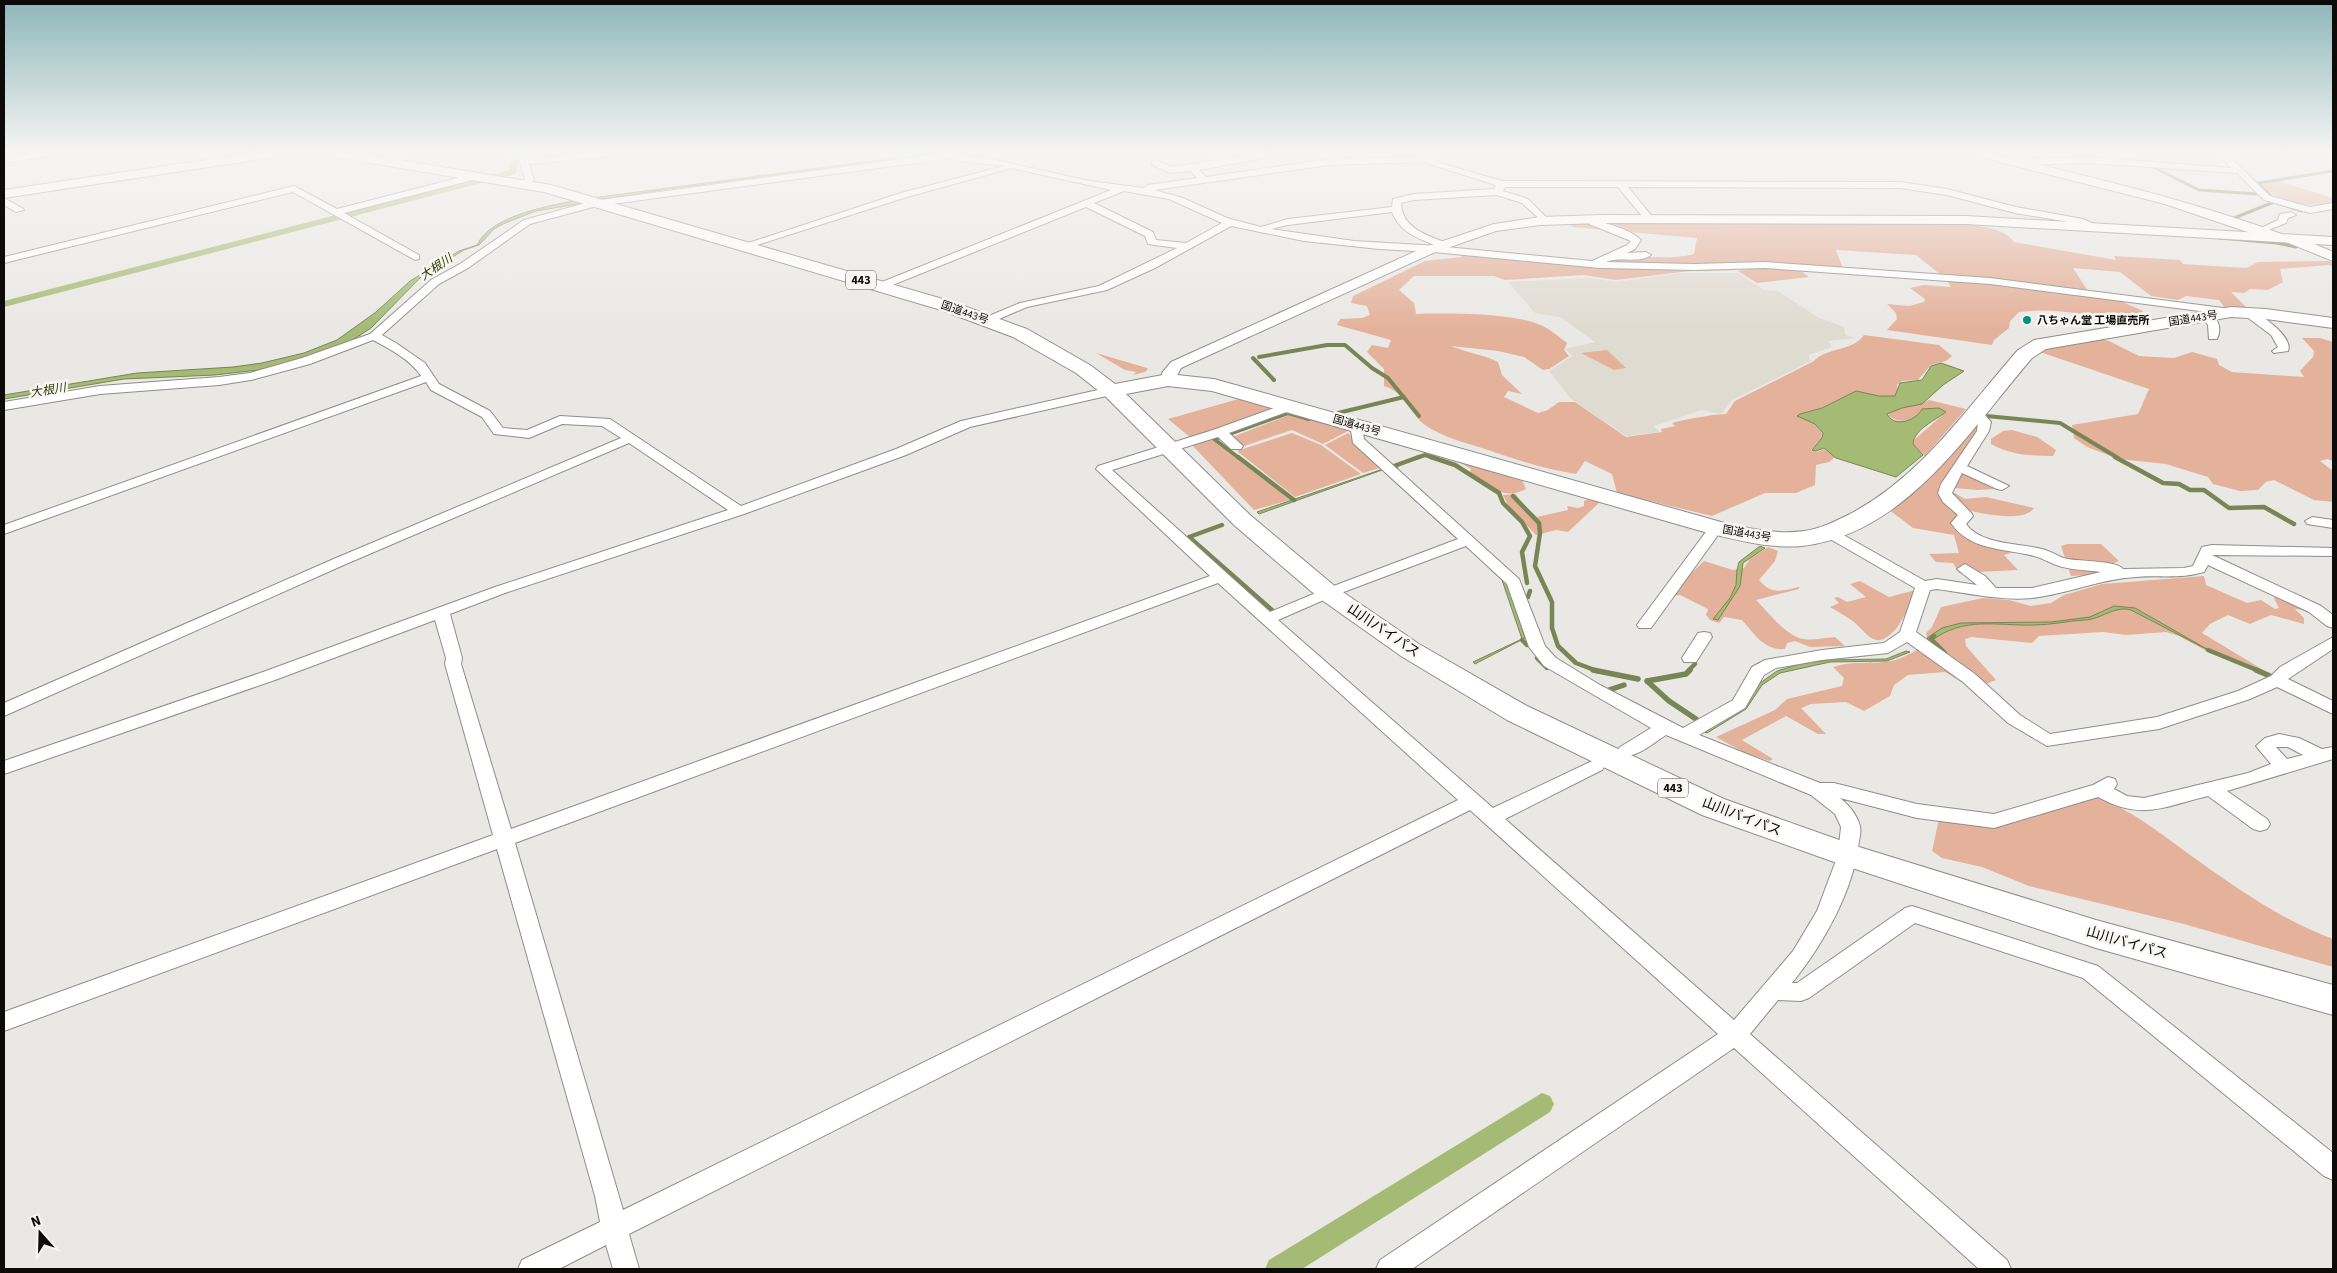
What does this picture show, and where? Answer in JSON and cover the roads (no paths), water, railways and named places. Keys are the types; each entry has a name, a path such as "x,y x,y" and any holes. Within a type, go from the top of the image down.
{"highway":[{"name":"国道443号","path":"628,212 988,320 1020,333 1060,355 1111,391 1168,380 1214,385 1716,528 1766,538 1797,539 1828,532 1886,504 1932,466 2024,354 2041,344 2239,312 2333,323"},
{"name":"山川バイパス","path":"1111,391 1242,520 1328,593 1410,650 1517,713 1713,806 1848,854 2096,934 2333,1000"}],"main road":[{"path":"2202,212 2333,256"}],"street":[{"path":"4,260 201,212"},
{"path":"338,212 415,257"},
{"path":"4,406 100,390 188,384 251,376 306,361 374,336 435,282 464,266 514,230 527,222 562,212"},
{"path":"744,246 849,212"},
{"path":"886,284 1065,212"},
{"path":"1104,212 1150,234 1152,242 1186,246"},
{"path":"1204,212 1230,223 1305,238 1435,248 1594,264 1695,267 1765,265 1822,268 1990,281 2156,299 2239,312 2273,332 2284,345 2284,349 2278,351"},
{"path":"1258,230 1288,222 1367,212"},
{"path":"1396,212 1405,228 1435,248"},
{"path":"1536,212 1545,221"},
{"path":"1644,212 1649,219"},
{"path":"2029,212 2083,222 2095,226"},
{"path":"2266,228 2283,220 2283,216 2291,215"},
{"path":"1168,380 1169,373 1176,364 1435,248 1494,228 1545,221 1649,219 1966,220 2333,241"},
{"path":"1592,222 1606,229 1635,238 1636,242 1630,248 1615,256 1594,264"},
{"path":"988,320 1021,306 1079,295 1102,288 1175,254 1186,246 1230,223"},
{"path":"1630,248 1649,255"},
{"path":"1615,256 1649,255"},
{"path":"2207,316 2212,319 2215,327 2214,337"},
{"path":"374,336 392,345 420,366 434,387 486,414 499,431 529,434 560,420 605,422 739,511"},
{"path":"4,530 429,377"},
{"path":"4,768 270,676 440,612 739,511 901,452 966,424 1111,391"},
{"path":"1291,406 1220,432 1104,469 1220,577 1998,1269"},
{"path":"1976,412 1985,422 1984,431 1948,484 1945,493 1948,499 1966,516 1958,523 1960,527 1977,538 2011,549 2040,553 2066,563 2119,569 2131,573"},
{"path":"1356,424 1358,440 1514,582 1537,646 1550,662 1594,689 1665,728 1818,790 1842,810 1851,827 1848,854 1826,913 1801,957 1735,1035 1389,1269"},
{"path":"1220,432 1236,446"},
{"path":"4,710 332,565 631,438"},
{"path":"1959,467 2002,486"},
{"path":"2312,520 2333,524"},
{"path":"1645,625 1716,528"},
{"path":"1828,532 1930,582 1990,592 2032,593 2098,577 2131,573 2185,573 2199,569 2207,550 2212,549 2333,552"},
{"path":"1268,619 1328,593 1468,540"},
{"path":"2204,557 2314,609 2333,623"},
{"path":"1964,570 1980,579 1990,592"},
{"path":"4,1022 505,837 1220,577"},
{"path":"2044,580 2069,580"},
{"path":"1682,736 1739,704 1758,672 1771,664 1822,655 1888,648 1907,634 1930,582"},
{"path":"440,612 575,1088 608,1196 614,1228 626,1269"},
{"path":"1907,634 1969,678 2014,719 2047,740 2159,723 2244,695 2277,680 2286,671 2333,642"},
{"path":"1690,658 1704,638"},
{"path":"2277,680 2333,708"},
{"path":"1626,751 1665,728"},
{"path":"2283,766 2265,746 2288,741 2326,755"},
{"path":"1818,790 1834,790 1917,811 1994,821 2104,787 2123,802 2144,805 2252,778 2283,766 2326,755"},
{"path":"1490,818 1596,766"},
{"path":"2210,788 2260,824"},
{"path":"531,1269 923,1076 931,1070 1472,801"},
{"path":"1773,991 1801,992 1912,914 2090,972 2333,1168"}],"water":[{"name":"大根川","path":"532,212 494,229 479,245 464,250 423,275 371,328 348,343 281,365 259,370 215,375 124,379 4,399 4,395 137,373 233,367 262,363 304,353 337,340 376,312 410,281 459,251 477,245 485,234 509,218"},
{"path":"1941,363 1964,371 1943,385 1922,404 1902,408 1887,414 1890,418 1900,422 1910,420 1922,409 1939,408 1946,412 1926,425 1917,434 1913,444 1923,455 1896,477 1836,458 1824,448 1816,451 1812,450 1822,438 1823,433 1815,424 1797,416 1822,408 1856,391 1879,396 1895,396 1900,383 1922,380 1931,366"},
{"path":"1383,469 1459,538 1456,538 1382,470 1259,514 1257,512"},
{"path":"1466,546 1505,579 1525,638 1475,664 1473,662 1522,639 1502,580"},
{"path":"1760,546 1765,548 1743,563 1740,586 1718,620 1713,619 1730,598 1736,585 1739,562"},
{"path":"2114,606 2135,608 2212,652 2131,610 2125,609 2119,609 2096,618 2047,624 1968,625 1943,633 1931,641 1927,638 1942,628 1961,623 2051,622 2090,617"},
{"path":"1906,651 1910,652 1887,661 1830,662 1780,673 1762,685 1746,709 1707,733 1705,732 1743,708 1760,683 1777,671 1800,664 1829,660 1886,659"}],"waterway":[{"path":"4,304 357,212"},
{"path":"2234,218 2248,212"},
{"path":"2219,238 2277,243 2296,247"},
{"path":"1259,357 1327,345 1345,345 1372,368 1388,378 1404,397"},
{"path":"1253,358 1274,380"},
{"path":"1338,413 1404,397"},
{"path":"1404,397 1419,416"},
{"path":"1226,435 1288,413 1309,419"},
{"path":"1986,416 2060,423 2118,458"},
{"path":"1220,437 1214,439 1239,458"},
{"path":"1419,457 1425,455 1435,458"},
{"path":"1238,457 1294,500"},
{"path":"1396,468 1394,466 1419,457"},
{"path":"1431,457 1455,465 1499,493 1503,503 1522,522 1530,536 1522,552 1527,583"},
{"path":"2115,457 2163,483 2179,484 2190,490 2204,490 2229,508 2264,507 2294,524"},
{"path":"1513,496 1539,523 1540,533 1535,566 1552,602 1552,628 1558,646 1576,663 1596,671"},
{"path":"1222,525 1189,537 1273,611"},
{"path":"1528,597 1530,591"},
{"path":"1934,636 1931,639 1945,653"},
{"path":"1522,640 1527,645"},
{"path":"2208,650 2259,671"},
{"path":"1537,658 1547,668"},
{"path":"1688,671 1695,664"},
{"path":"1690,670 1686,674 1647,681 1669,701 1696,719"},
{"path":"2256,670 2270,676"},
{"path":"1596,671 1638,679"},
{"path":"1609,690 1624,685"},
{"path":"1278,1269 1542,1104"}],"place":[{"name":"八ちゃん堂 工場直売所","path":"2027,320"}]}
